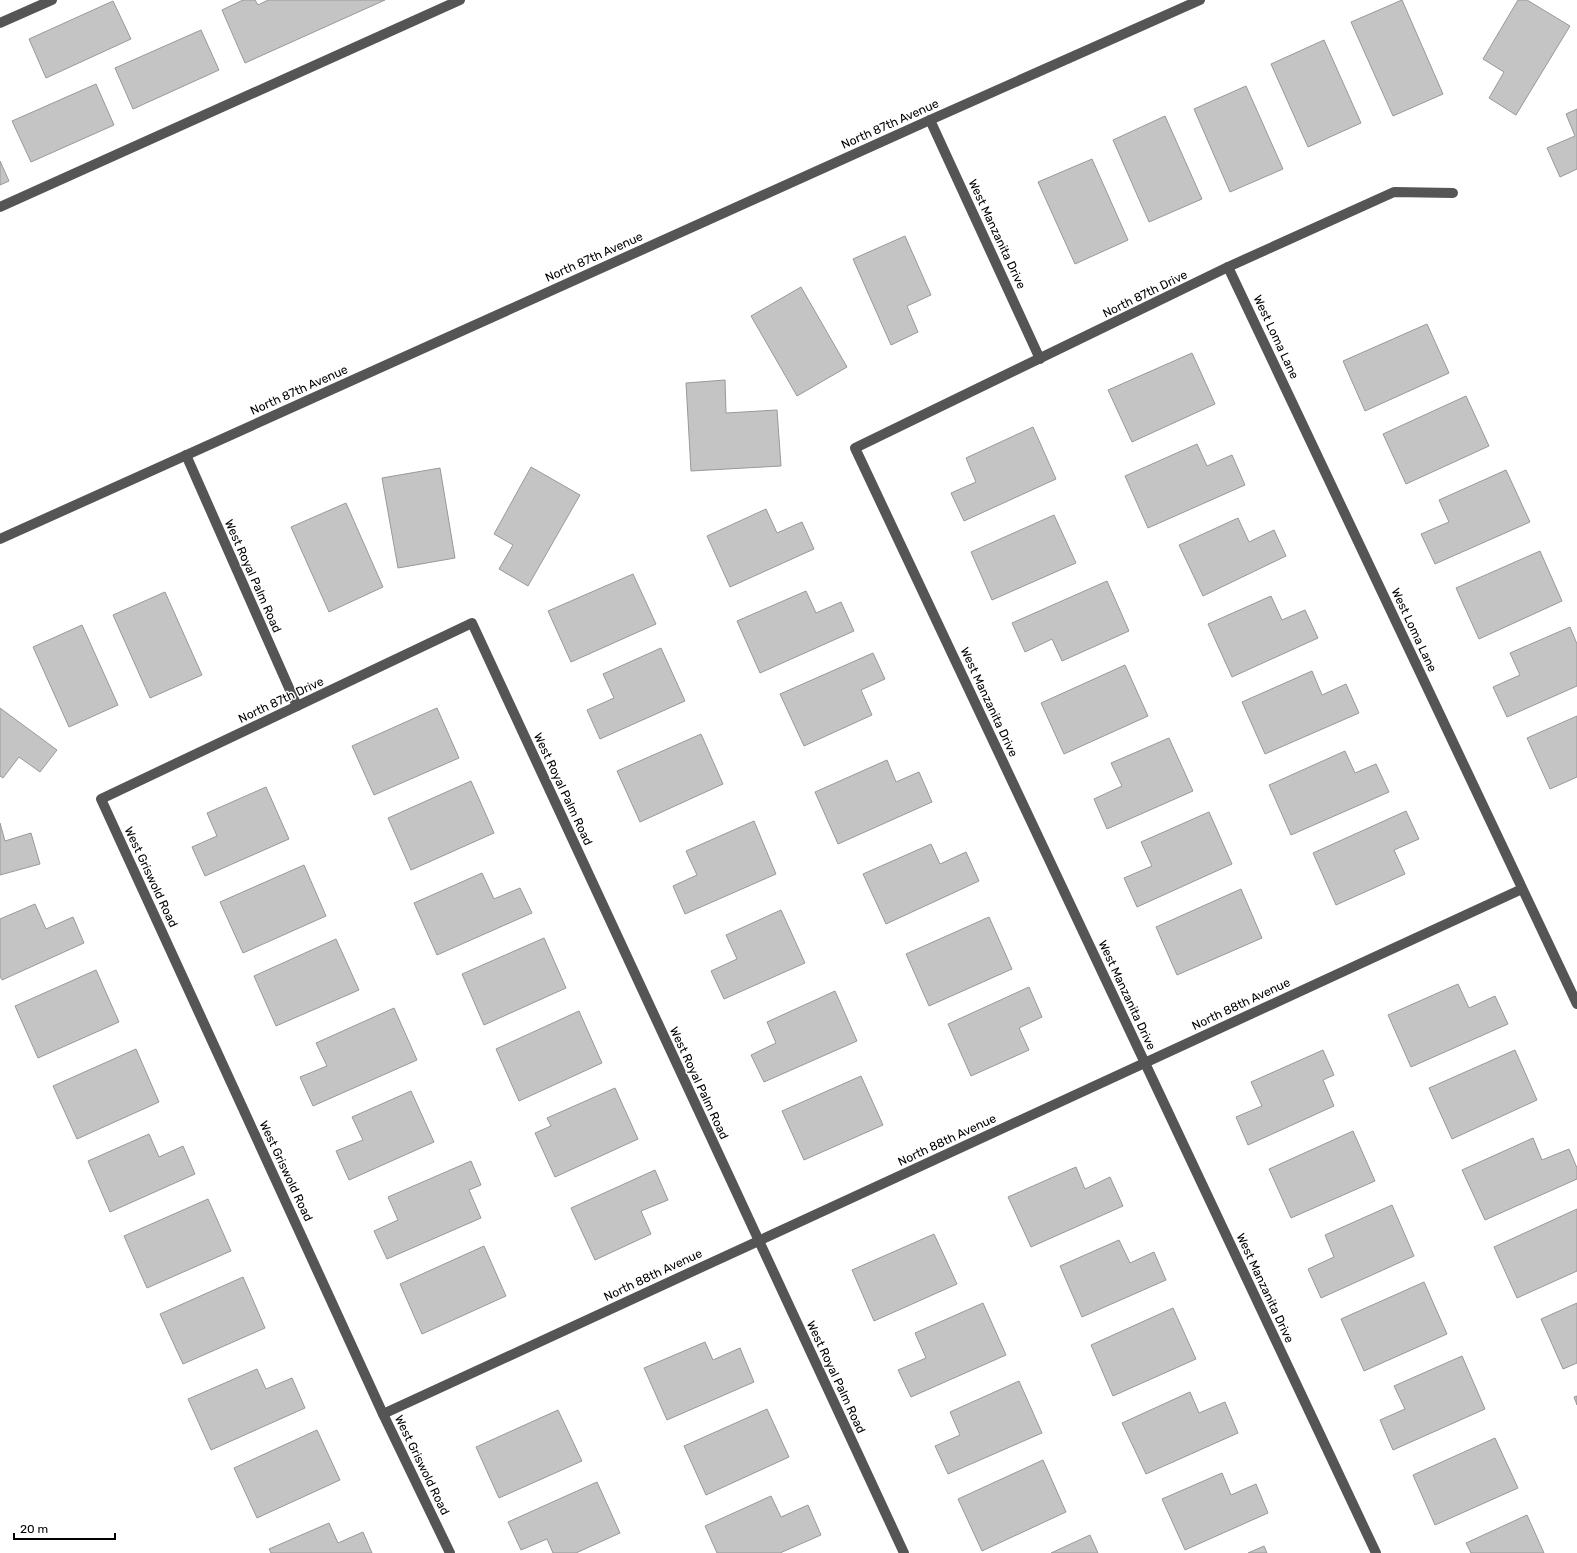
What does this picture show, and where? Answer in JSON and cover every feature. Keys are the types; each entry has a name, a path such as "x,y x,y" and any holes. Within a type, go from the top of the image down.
{"street":[{"path":"0,23 52,0"},
{"path":"0,207 460,0"},
{"name":"North 87th Avenue","path":"0,539 1200,0"},
{"name":"West Manzanita Drive","path":"930,120 1040,359"},
{"name":"North 87th Drive","path":"855,448 1228,267 1394,192 1453,193"},
{"name":"West Loma Lane","path":"1228,267 1577,1004"},
{"name":"West Manzanita Drive","path":"855,448 1376,1553"},
{"name":"West Royal Palm Road","path":"186,455 297,706"},
{"name":"North 87th Drive","path":"101,799 472,624"},
{"name":"West Royal Palm Road","path":"472,624 904,1553"},
{"name":"West Griswold Road","path":"101,799 383,1414 450,1553"},
{"name":"North 88th Avenue","path":"383,1414 1522,889"}],"building":[{"path":"243,0 255,0 258,5 268,0 385,0 245,63 222,10"},
{"path":"1402,0 1443,94 1393,116 1351,22"},
{"path":"1518,0 1527,0 1570,26 1516,115 1489,98 1504,72 1483,59"},
{"path":"113,1 131,39 46,78 29,39"},
{"path":"201,30 219,70 133,109 115,68"},
{"path":"1324,40 1361,123 1308,147 1271,64"},
{"path":"96,84 114,125 31,162 12,121"},
{"path":"1246,86 1283,169 1230,192 1194,109"},
{"path":"1577,109 1577,169 1560,177 1547,148 1575,136 1566,114"},
{"path":"1165,116 1202,199 1149,222 1113,140"},
{"path":"1092,159 1128,240 1075,264 1038,182"},
{"path":"0,161 9,181 0,185"},
{"path":"905,236 931,295 907,306 918,332 891,345 853,259"},
{"path":"801,287 847,367 797,396 751,316"},
{"path":"1427,324 1449,373 1365,411 1343,361"},
{"path":"1192,353 1215,404 1132,442 1108,390"},
{"path":"725,380 726,413 777,410 781,466 691,471 686,383"},
{"path":"1466,396 1489,446 1406,484 1383,434"},
{"path":"1033,427 1056,479 964,521 951,493 976,482 966,458"},
{"path":"1197,444 1207,466 1232,455 1245,485 1148,528 1125,476"},
{"path":"531,467 580,495 528,586 499,569 513,545 494,534"},
{"path":"440,468 455,558 398,568 382,478"},
{"path":"1506,470 1530,522 1435,564 1421,534 1449,522 1439,500"},
{"path":"346,503 383,587 329,612 291,527"},
{"path":"766,509 777,533 802,522 814,549 730,587 707,536"},
{"path":"1054,515 1076,563 992,600 971,552"},
{"path":"1238,518 1249,542 1274,530 1286,556 1203,596 1179,545"},
{"path":"1540,551 1562,601 1479,639 1456,588"},
{"path":"633,574 656,624 571,662 548,611"},
{"path":"1107,581 1129,631 1062,661 1052,639 1025,652 1012,623"},
{"path":"806,591 816,613 841,602 854,631 760,673 737,621"},
{"path":"165,592 202,675 150,698 113,615"},
{"path":"1271,596 1282,620 1305,610 1318,638 1232,677 1208,624"},
{"path":"82,625 118,705 69,727 33,647"},
{"path":"1570,627 1577,644 1577,686 1507,717 1493,687 1520,675 1510,653"},
{"path":"661,648 685,701 600,739 587,710 614,698 603,674"},
{"path":"873,653 885,679 861,690 872,715 804,746 780,694"},
{"path":"1125,665 1148,716 1064,754 1041,703"},
{"path":"1312,671 1322,695 1346,684 1359,713 1265,754 1242,702"},
{"path":"0,708 57,750 40,772 19,757 3,778 0,776"},
{"path":"437,708 459,758 374,795 352,746"},
{"path":"1577,716 1577,777 1550,789 1527,738"},
{"path":"701,734 723,784 640,822 617,771"},
{"path":"1169,738 1193,791 1107,829 1094,799 1122,786 1111,763"},
{"path":"1345,751 1355,773 1376,764 1389,792 1291,835 1269,785"},
{"path":"887,760 896,782 919,772 932,802 838,844 815,792"},
{"path":"471,781 494,833 411,870 388,818"},
{"path":"266,787 289,839 205,876 192,847 217,836 207,813"},
{"path":"1406,811 1419,839 1394,850 1405,874 1336,905 1313,853"},
{"path":"1209,812 1232,864 1137,907 1124,878 1152,866 1141,842"},
{"path":"754,821 776,874 685,914 673,886 697,875 686,851"},
{"path":"0,823 5,841 31,833 40,864 0,875"},
{"path":"931,844 940,864 966,852 979,881 886,924 863,874"},
{"path":"304,865 326,916 243,953 220,902"},
{"path":"482,873 494,899 520,888 532,913 437,955 414,903"},
{"path":"1241,889 1262,938 1177,975 1156,927"},
{"path":"35,904 46,929 73,917 84,943 2,980 0,976 0,919"},
{"path":"781,910 805,963 724,999 711,971 737,959 726,935"},
{"path":"989,917 1012,969 929,1006 906,954"},
{"path":"544,938 566,988 484,1025 462,974"},
{"path":"336,939 359,990 276,1026 254,976"},
{"path":"96,970 119,1022 38,1058 15,1006"},
{"path":"1458,984 1469,1008 1495,996 1508,1024 1411,1067 1388,1015"},
{"path":"1029,987 1042,1017 1019,1028 1029,1050 971,1076 948,1024"},
{"path":"835,991 857,1041 764,1082 751,1055 776,1043 767,1022"},
{"path":"394,1008 417,1060 313,1106 300,1077 327,1066 316,1043"},
{"path":"579,1011 602,1063 519,1101 496,1049"},
{"path":"136,1049 159,1102 77,1139 53,1086"},
{"path":"1323,1050 1334,1075 1323,1080 1334,1106 1248,1145 1236,1117 1262,1106 1251,1082"},
{"path":"1515,1050 1537,1100 1452,1139 1429,1088"},
{"path":"861,1076 883,1125 804,1160 782,1111"},
{"path":"615,1088 638,1139 555,1177 535,1133 551,1126 547,1118"},
{"path":"411,1091 434,1142 349,1180 336,1151 363,1140 352,1117"},
{"path":"1353,1131 1375,1181 1291,1218 1269,1169"},
{"path":"149,1134 159,1157 183,1146 195,1174 110,1212 88,1161"},
{"path":"1533,1138 1542,1160 1569,1149 1577,1168 1577,1179 1485,1220 1462,1170"},
{"path":"471,1161 481,1185 469,1190 481,1218 387,1259 374,1231 398,1220 388,1197"},
{"path":"1076,1167 1085,1189 1110,1177 1123,1206 1031,1247 1008,1197"},
{"path":"655,1170 668,1200 641,1211 651,1234 595,1260 571,1208"},
{"path":"208,1199 231,1251 147,1288 124,1236"},
{"path":"1392,1205 1414,1256 1321,1298 1308,1269 1334,1257 1325,1235"},
{"path":"1577,1209 1577,1271 1517,1298 1494,1247"},
{"path":"934,1234 957,1284 874,1321 852,1270"},
{"path":"1119,1240 1130,1263 1154,1252 1166,1280 1082,1317 1060,1266"},
{"path":"484,1246 506,1296 422,1334 400,1284"},
{"path":"243,1277 265,1328 183,1364 160,1314"},
{"path":"1424,1282 1447,1334 1364,1371 1341,1319"},
{"path":"983,1303 1006,1355 911,1397 898,1370 926,1358 915,1333"},
{"path":"1577,1303 1577,1363 1563,1369 1541,1319"},
{"path":"1173,1308 1196,1359 1113,1396 1091,1345"},
{"path":"705,1342 713,1360 740,1348 754,1382 667,1420 644,1368"},
{"path":"1462,1356 1485,1409 1393,1450 1380,1420 1405,1409 1394,1386"},
{"path":"257,1369 266,1389 292,1378 305,1408 211,1450 188,1399"},
{"path":"1019,1381 1042,1433 948,1474 935,1446 960,1435 950,1412"},
{"path":"1190,1392 1199,1413 1225,1402 1238,1433 1146,1474 1122,1423"},
{"path":"1577,1396 1577,1405 1574,1397"},
{"path":"767,1409 789,1457 706,1495 684,1446"},
{"path":"558,1410 582,1461 499,1498 476,1447"},
{"path":"317,1430 340,1480 257,1518 234,1468"},
{"path":"1495,1438 1518,1488 1435,1525 1413,1475"},
{"path":"1043,1460 1066,1512 982,1551 958,1499"},
{"path":"1222,1473 1231,1495 1256,1484 1268,1513 1185,1550 1162,1499"},
{"path":"597,1482 620,1533 576,1553 553,1553 547,1539 521,1550 508,1522"},
{"path":"771,1496 781,1517 808,1505 821,1535 780,1553 717,1553 705,1526"},
{"path":"1527,1515 1544,1553 1471,1553 1466,1543"},
{"path":"329,1523 338,1543 363,1532 372,1553 271,1553 269,1549"},
{"path":"1090,1535 1098,1553 1051,1553"},
{"path":"1264,1546 1267,1553 1248,1553"}]}
